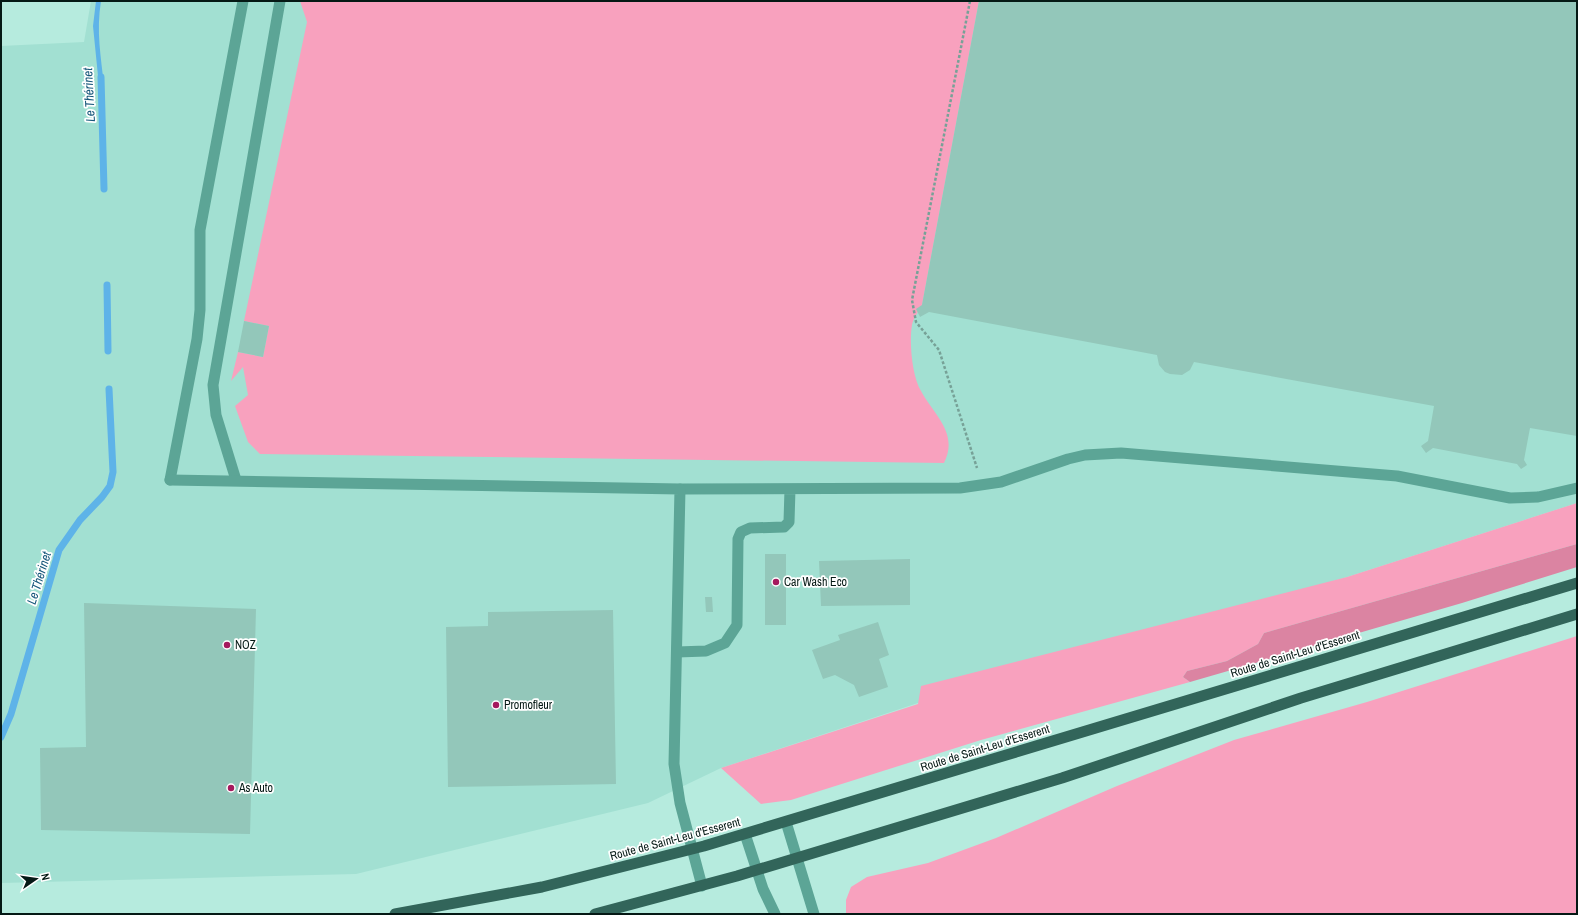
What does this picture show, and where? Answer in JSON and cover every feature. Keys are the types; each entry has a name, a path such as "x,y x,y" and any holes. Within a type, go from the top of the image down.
{"main road":[{"name":"Route de Saint-Leu d'Esserent","path":"395,914 522,891 745,834 1577,583"},
{"path":"595,914 757,870 1062,778 1301,698 1577,614"}],"street":[{"path":"243,1 200,230 198,332 170,480 680,489 960,488 982,486 1022,475 1073,458 1096,454 1121,453 1397,476 1510,498 1538,497 1577,488"},
{"path":"236,480 216,415 213,384 280,1"},
{"path":"680,489 674,764 680,803 702,886"},
{"path":"677,652 706,652 725,643 737,625 738,539 741,532 750,528 784,527 789,522 790,489"},
{"path":"786,822 814,914"},
{"path":"745,834 763,888 775,914"}],"path":[{"path":"970,1 912,300 916,322 939,350 982,486"}],"shaded area":[{"path":"91,1 1577,1 1577,503 1347,577 918,703 721,768 648,803 356,874 1,883 1,46 84,42"},
{"path":"300,1 979,1 922,305 914,320 911,332 911,349 915,377 926,400 938,416 947,433 949,442 948,452 944,463 260,454 248,442 235,406 248,395 243,367 231,381 238,352 263,357 269,326 244,321 307,22"},
{"path":"1577,503 1577,544 1264,633 1258,644 1227,661 1187,671 1183,677 1190,682 981,740 791,800 761,804 721,768 918,704 921,686 1347,577"},
{"path":"1577,544 1577,567 1462,603 1190,682 1183,677 1187,671 1227,661 1258,644 1264,633"},
{"path":"1577,636 1577,914 846,914 846,900 851,887 867,877 928,863 996,838 1117,786 1234,740 1367,702"}],"water":[{"path":"96,1 101,1 99,34 104,86 99,86 93,26"}],"building":[{"path":"979,1 1577,1 1577,436 1530,428 1524,460 1527,465 1521,469 1517,464 1433,448 1426,453 1421,446 1428,441 1434,406 1194,362 1190,370 1182,375 1170,374 1165,372 1159,365 1157,355 929,312 920,317 916,309 922,305"},
{"path":"244,321 269,326 263,357 238,352"},
{"name":"Car Wash Eco","path":"765,554 786,554 786,625 765,625"},
{"path":"910,559 910,605 821,606 819,561"},
{"path":"705,597 712,597 713,612 706,612"},
{"path":"84,603 256,609 250,834 41,830 40,748 86,747"},
{"path":"613,610 616,784 448,787 446,627 488,626 488,612"},
{"path":"878,622 889,655 879,659 888,687 859,697 854,685 835,675 823,679 812,650 840,640 838,635"}],"waterway":[{"name":"Le Thérinet","path":"101,77 104,189"},
{"name":"Le Thérinet","path":"107,285 108,351"},
{"name":"Le Thérinet","path":"1,737 11,714 59,550 80,520 102,497 110,486 113,472 109,389"}],"place":[{"name":"Car Wash Eco","path":"776,582"},
{"name":"NOZ","path":"227,645"},
{"name":"Promofleur","path":"496,705"},
{"name":"As Auto","path":"231,788"}]}
